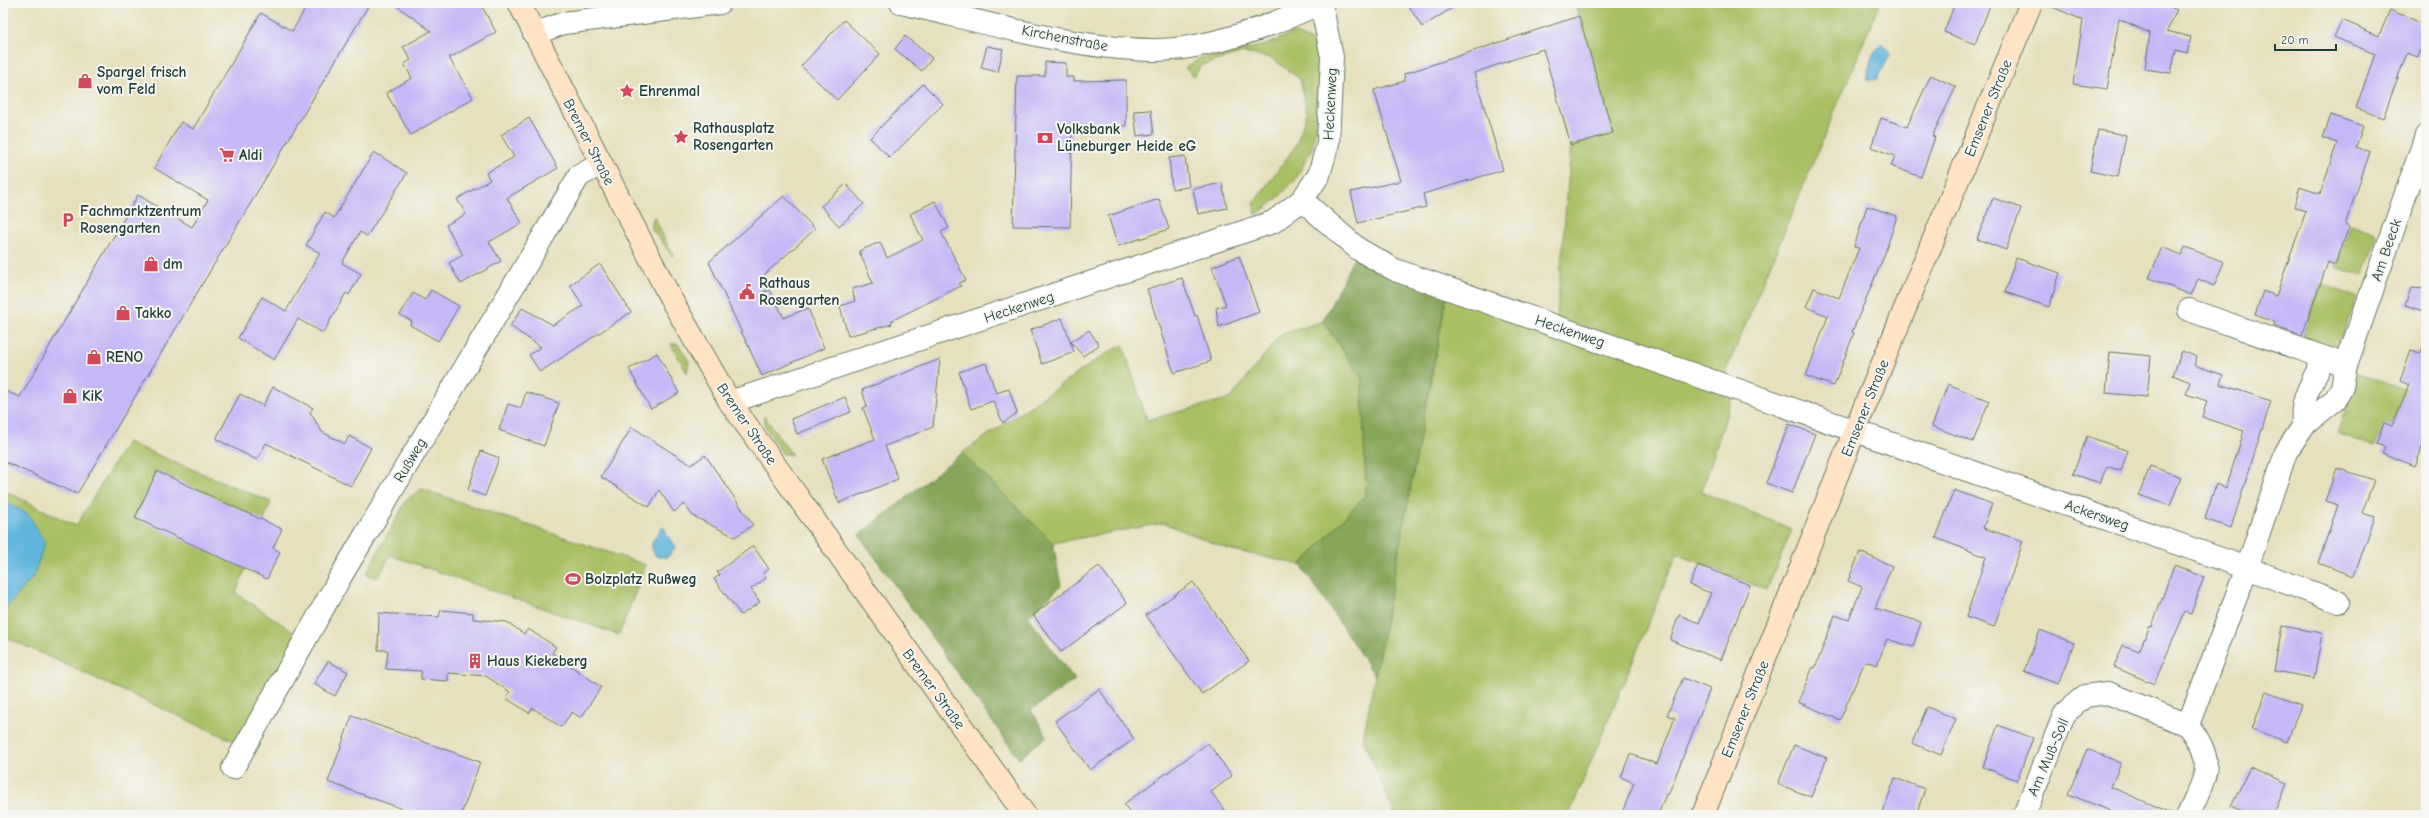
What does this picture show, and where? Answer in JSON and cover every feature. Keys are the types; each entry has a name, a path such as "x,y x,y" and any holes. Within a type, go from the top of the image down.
{"main road":[{"name":"Bremer Straße","path":"519,3 671,299 730,402 1025,815"},
{"name":"Emsener Straße","path":"1703,815 1855,430 2031,3"}],"street":[{"path":"534,34 564,23 720,3"},
{"name":"Kirchenstraße","path":"901,3 1092,46 1153,50 1201,44 1250,31 1283,21 1321,3"},
{"name":"Heckenweg","path":"730,402 1247,232 1273,222 1302,200 1319,175 1328,143 1332,57 1321,3"},
{"name":"Am Beeck","path":"2248,568 2286,452 2304,425 2335,400 2342,387 2346,365 2426,136"},
{"name":"Rußweg","path":"233,768 341,576 578,176 601,164"},
{"name":"Heckenweg","path":"1302,200 1358,249 1395,270 1855,430"},
{"path":"2189,310 2346,365"},
{"path":"2304,425 2301,418 2303,407 2324,358"},
{"name":"Ackersweg","path":"1855,430 2248,568 2338,602"},
{"path":"2188,815 2202,783 2207,760 2202,743 2188,725 2248,568"},
{"name":"Am Muß-Soll","path":"2024,815 2065,713 2085,696 2108,694 2188,725"}],"green space":[{"path":"1582,3 1880,3 1721,383 1735,388 1702,492 1792,529 1767,590 1677,554 1569,815 1395,815 1363,739 1448,289 1556,326 1571,145 1613,133 1576,8"},
{"path":"1293,33 1310,40 1318,54 1317,121 1312,148 1296,179 1277,199 1256,215 1254,203 1296,145 1307,113 1300,79 1271,58 1243,53 1202,65 1194,76 1185,68 1200,58 1266,45"},
{"path":"654,217 673,256 650,227"},
{"path":"2351,224 2375,233 2376,239 2363,276 2336,267"},
{"path":"1358,249 1448,289 1375,676 1301,565 1366,494 1362,379 1323,321"},
{"path":"2321,284 2357,297 2337,349 2302,336"},
{"path":"1323,321 1362,379 1366,494 1301,565 1228,549 1164,523 1053,543 962,453 1107,353 1123,345 1147,420 1231,398 1280,335"},
{"path":"671,344 678,344 689,361 687,373"},
{"path":"2358,374 2426,397 2426,418 2399,408 2392,426 2384,423 2375,447 2337,433"},
{"path":"764,416 792,455 782,453 765,427"},
{"path":"127,442 271,502 236,593 301,637 240,744 3,636 3,490 76,526"},
{"path":"962,453 1053,543 1061,586 1028,617 1075,680 1031,710 1047,736 1019,759 859,535"},
{"path":"422,489 646,565 619,635 390,555 378,578 366,574 407,499"}],"water":[{"path":"1883,43 1891,53 1877,80 1866,79 1873,53"},
{"path":"3,500 28,514 45,543 33,577 3,612"},
{"path":"663,526 670,540 676,546 668,557 657,557 652,551 652,542"}],"building":[{"path":"309,3 370,3 77,494 3,461 3,390 20,397 138,195 192,227 208,200 154,168 181,122 193,129 261,13 292,31"},
{"path":"393,3 480,3 496,32 449,58 473,98 411,135 386,93 412,78 404,64 411,60 403,47 431,31"},
{"path":"1407,3 1460,3 1422,27"},
{"path":"1955,3 1991,3 1975,44 1944,32"},
{"path":"2043,3 2162,3 2177,10 2167,31 2191,37 2187,53 2176,50 2171,73 2145,69 2150,33 2119,19 2107,89 2073,84 2083,20"},
{"path":"2390,10 2426,25 2426,37 2418,57 2407,53 2383,118 2356,108 2375,54 2334,37 2342,20 2379,36"},
{"path":"1579,16 1613,133 1571,145 1543,49 1474,73 1503,170 1423,194 1426,207 1358,223 1351,192 1401,181 1374,90 1405,81 1404,74"},
{"path":"844,20 880,54 837,100 801,66"},
{"path":"905,36 932,58 922,71 895,49"},
{"path":"987,46 1003,49 998,72 981,68"},
{"path":"1045,62 1066,63 1066,77 1074,77 1074,81 1126,80 1126,126 1072,127 1070,227 1013,226 1017,76 1045,76"},
{"path":"1931,75 1956,87 1932,136 1935,137 1921,177 1891,166 1895,156 1871,147 1881,118 1907,127"},
{"path":"923,84 943,104 890,158 870,138"},
{"path":"1151,110 1154,134 1137,136 1134,111"},
{"path":"2331,115 2363,126 2356,147 2370,152 2345,225 2349,227 2335,265 2328,262 2302,336 2274,326 2275,322 2255,315 2263,291 2276,296 2306,211 2294,207 2300,187 2320,194 2337,143 2323,138"},
{"path":"529,118 558,168 507,198 522,223 489,242 501,261 461,284 449,263 463,255 446,225 466,214 457,199 490,180 486,173 514,157 501,135"},
{"path":"2098,130 2126,135 2118,177 2090,171"},
{"path":"374,152 407,173 367,236 360,232 342,263 361,274 349,295 346,293 323,333 298,319 274,360 238,338 262,297 286,311 320,253 306,245 325,212 334,218"},
{"path":"1185,156 1189,187 1172,189 1169,158"},
{"path":"1222,183 1227,208 1198,214 1193,189"},
{"path":"846,184 864,204 839,226 821,206"},
{"name":"Rathaus Rosengarten","path":"784,196 815,229 763,276 769,288 763,293 770,290 784,318 808,308 824,348 762,376 709,262"},
{"path":"1993,198 2021,208 2006,250 1977,239"},
{"path":"1159,199 1169,229 1118,246 1108,216"},
{"path":"935,201 949,228 941,232 966,280 959,283 961,286 891,321 892,324 848,336 840,306 855,301 852,289 873,283 859,251 880,242 887,258 923,240 910,214"},
{"path":"1867,206 1897,216 1884,256 1852,332 1854,333 1834,386 1806,376 1828,316 1806,307 1814,288 1839,298 1859,248 1854,247"},
{"path":"2162,247 2182,255 2185,247 2224,262 2214,286 2198,279 2191,295 2149,278"},
{"path":"1239,256 1259,312 1219,327 1216,308 1226,305 1212,267"},
{"path":"2016,258 2060,273 2049,307 2005,292"},
{"path":"600,264 631,312 540,372 529,355 541,347 510,326 522,308 553,325 583,306 570,285"},
{"path":"1182,278 1195,316 1197,315 1211,361 1174,373 1147,289"},
{"path":"2411,288 2426,289 2426,312 2405,305"},
{"path":"431,290 459,306 438,341 410,325 412,321 400,315 413,293 425,300"},
{"path":"1062,318 1074,352 1042,364 1030,330"},
{"path":"1089,330 1099,345 1083,356 1071,342"},
{"path":"2425,343 2426,438 2415,466 2382,453 2385,447 2376,444 2384,423 2392,426 2409,385 2400,381 2411,351 2420,354"},
{"path":"2182,351 2197,357 2194,365 2223,375 2220,384 2271,401 2231,528 2205,519 2216,484 2226,488 2244,431 2202,417 2207,401 2186,394 2190,382 2173,375"},
{"path":"2110,352 2151,356 2147,397 2106,393"},
{"path":"657,353 679,393 651,409 629,369"},
{"path":"940,359 933,427 885,446 898,479 839,503 822,459 875,439 863,408 867,406 862,390"},
{"path":"986,363 996,393 1009,389 1017,413 1003,423 993,401 971,409 959,372"},
{"path":"1948,384 1989,401 1973,442 1932,426"},
{"path":"273,387 313,408 310,412 322,432 345,444 349,436 371,448 351,486 266,443 257,460 216,439 240,394 263,406"},
{"path":"526,392 559,403 544,446 499,430 508,404 521,408"},
{"path":"845,397 851,412 797,434 791,419"},
{"path":"1789,424 1815,434 1792,493 1766,483"},
{"path":"632,427 691,465 705,455 753,525 735,537 693,516 684,504 674,512 659,490 649,507 601,477"},
{"path":"2087,436 2128,451 2121,471 2107,466 2100,483 2073,474"},
{"path":"481,451 499,458 485,496 468,490"},
{"path":"2150,466 2181,477 2170,506 2139,495"},
{"path":"2337,468 2374,480 2362,513 2375,517 2354,576 2318,563 2338,505 2325,501"},
{"path":"157,471 282,529 273,548 280,552 267,579 135,518"},
{"path":"1954,490 1992,504 1983,528 2023,541 1994,627 1966,617 1986,557 1936,538"},
{"path":"753,546 769,569 763,573 766,578 751,589 760,602 741,615 714,579 720,575 717,572"},
{"path":"1860,552 1892,566 1875,608 1921,622 1913,647 1887,639 1877,665 1865,661 1840,720 1798,702 1813,667 1815,668 1835,615 1849,620 1862,587 1848,581"},
{"path":"1698,565 1750,585 1721,660 1670,640 1679,615 1699,623 1711,593 1690,585"},
{"path":"2174,565 2204,577 2191,614 2185,612 2154,684 2114,667 2123,645 2139,651 2150,626 2152,627"},
{"path":"1099,566 1127,603 1061,652 1033,615"},
{"path":"1193,582 1249,661 1202,694 1146,615"},
{"name":"Haus Kiekeberg","path":"441,610 473,613 473,619 507,622 524,634 528,629 556,647 552,653 601,687 581,718 572,712 561,727 533,708 529,713 506,698 510,692 486,676 448,673 448,681 421,679 421,671 386,669 388,650 378,650 379,613 439,617"},
{"path":"2282,626 2322,633 2314,678 2274,671"},
{"path":"2040,630 2074,643 2058,684 2024,671"},
{"path":"328,661 348,672 335,696 314,684"},
{"path":"1683,678 1710,689 1668,795 1666,794 1658,815 1621,815 1634,783 1621,777 1630,754 1657,764 1675,718 1667,715"},
{"path":"1099,689 1134,739 1090,770 1055,721"},
{"path":"2266,692 2301,705 2287,742 2252,729"},
{"path":"1927,707 1956,719 1941,755 1912,743"},
{"path":"352,716 480,762 461,815 419,815 328,782"},
{"path":"1998,725 2033,738 2017,780 1983,767"},
{"path":"1208,743 1232,776 1211,792 1228,815 1132,815 1124,804"},
{"path":"1794,745 1827,758 1811,797 1778,784"},
{"path":"2087,749 2121,763 2111,787 2176,815 2121,815 2068,794"},
{"path":"2250,767 2287,783 2273,815 2249,815 2231,807"},
{"path":"1895,778 1925,789 1916,815 1882,815"}],"place":[{"name":"Spargel frisch vom Feld","path":"85,81"},
{"name":"Ehrenmal","path":"627,91"},
{"name":"Rathausplatz Rosengarten","path":"681,137"},
{"name":"Volksbank Lüneburger Heide eG","path":"1045,138"},
{"name":"Aldi","path":"227,155"},
{"name":"Fachmarktzentrum Rosengarten","path":"68,220"},
{"name":"dm","path":"151,264"},
{"name":"Rathaus Rosengarten","path":"747,292"},
{"name":"Takko","path":"123,313"},
{"name":"RENO","path":"94,357"},
{"name":"KiK","path":"70,396"},
{"name":"Bolzplatz Rußweg","path":"573,579"},
{"name":"Haus Kiekeberg","path":"475,661"}]}
